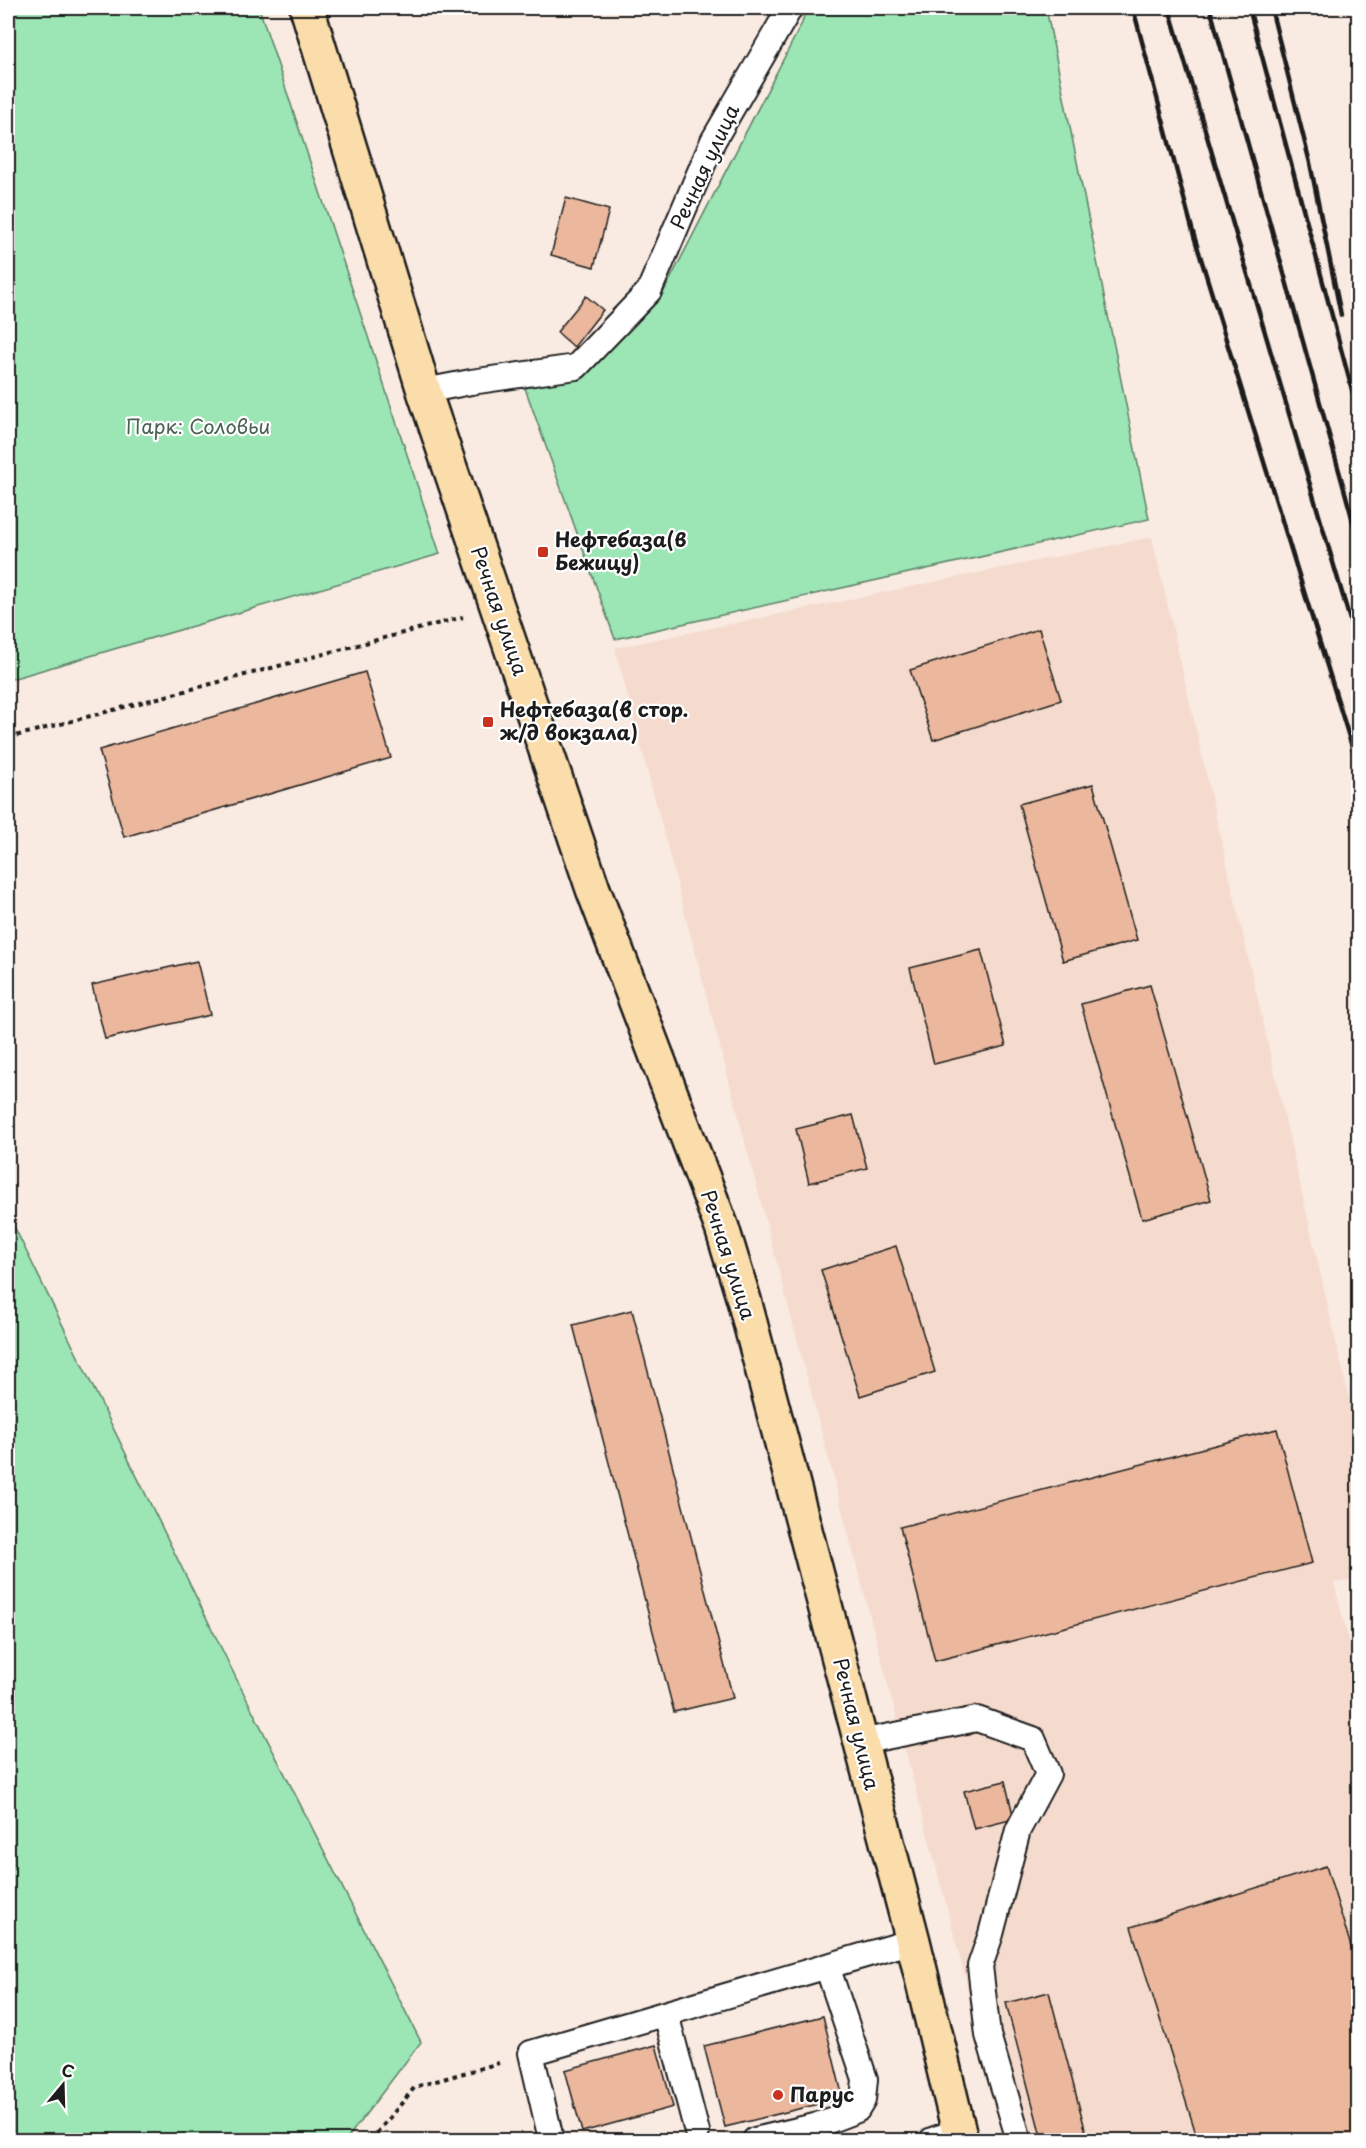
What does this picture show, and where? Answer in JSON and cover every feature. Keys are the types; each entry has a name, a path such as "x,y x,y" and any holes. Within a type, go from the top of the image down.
{"main road":[{"name":"Речная улица","path":"307,8 423,391 593,889 722,1228 744,1300 913,1941 950,2137"}],"lane":[{"name":"Речная улица","path":"423,391 576,367 641,300 649,291 713,141 790,8"},
{"path":"860,1742 977,1719 1033,1739 1048,1774 1018,1830 991,1934 980,1966 988,2035 1019,2140"},
{"path":"550,2140 531,2053 913,1941"},
{"path":"755,2140 815,2126 857,2110 863,2100 865,2079 827,1966"},
{"path":"666,2014 697,2132"}],"path":[{"path":"8,738 498,607"},
{"path":"371,2140 416,2087 531,2053"}],"shaded area":[{"path":"1152,537 1358,1438 1358,1578 1334,1583 1358,1678 1358,2140 1008,2140 615,648"}],"green space":[{"name":"Парк: Соловьи","path":"8,8 259,8 440,554 8,680"},
{"path":"806,8 1046,8 1149,519 615,639 525,388 579,376 661,297 802,23"},
{"path":"8,1214 236,1678 421,2042 346,2140 8,2140"}],"building":[{"path":"566,198 609,210 594,267 551,255"},
{"path":"586,296 603,310 574,347 557,332"},
{"path":"1039,629 1061,700 933,740 910,670"},
{"path":"365,672 391,758 124,837 99,750"},
{"path":"1093,784 1137,940 1063,961 1019,804"},
{"path":"981,950 1006,1046 934,1064 910,968"},
{"path":"197,961 210,1015 105,1039 92,985"},
{"path":"1150,985 1211,1200 1142,1219 1081,1004"},
{"path":"853,1115 867,1168 809,1183 796,1129"},
{"path":"896,1246 935,1372 860,1396 821,1270"},
{"path":"632,1310 733,1698 674,1712 573,1325"},
{"path":"1277,1429 1312,1563 935,1661 900,1527"},
{"path":"1005,1781 1014,1819 974,1829 964,1791"},
{"path":"1326,1866 1358,1969 1358,2140 1198,2140 1131,1927"},
{"path":"1049,1992 1088,2140 1042,2140 1006,2003"},
{"path":"823,2016 843,2098 725,2127 704,2046"},
{"path":"656,2045 673,2107 582,2132 565,2070"}],"railway":[{"path":"1133,8 1194,236 1358,766"},
{"path":"1169,8 1358,647"},
{"path":"1210,8 1358,539"},
{"path":"1249,8 1358,412"},
{"path":"1271,8 1310,163 1341,315"}],"place":[{"name":"Нефтебаза(в Бежицу)","path":"543,552"},
{"name":"Нефтебаза(в стор. ж/д вокзала)","path":"488,722"},
{"name":"Парус","path":"778,2095"}]}
